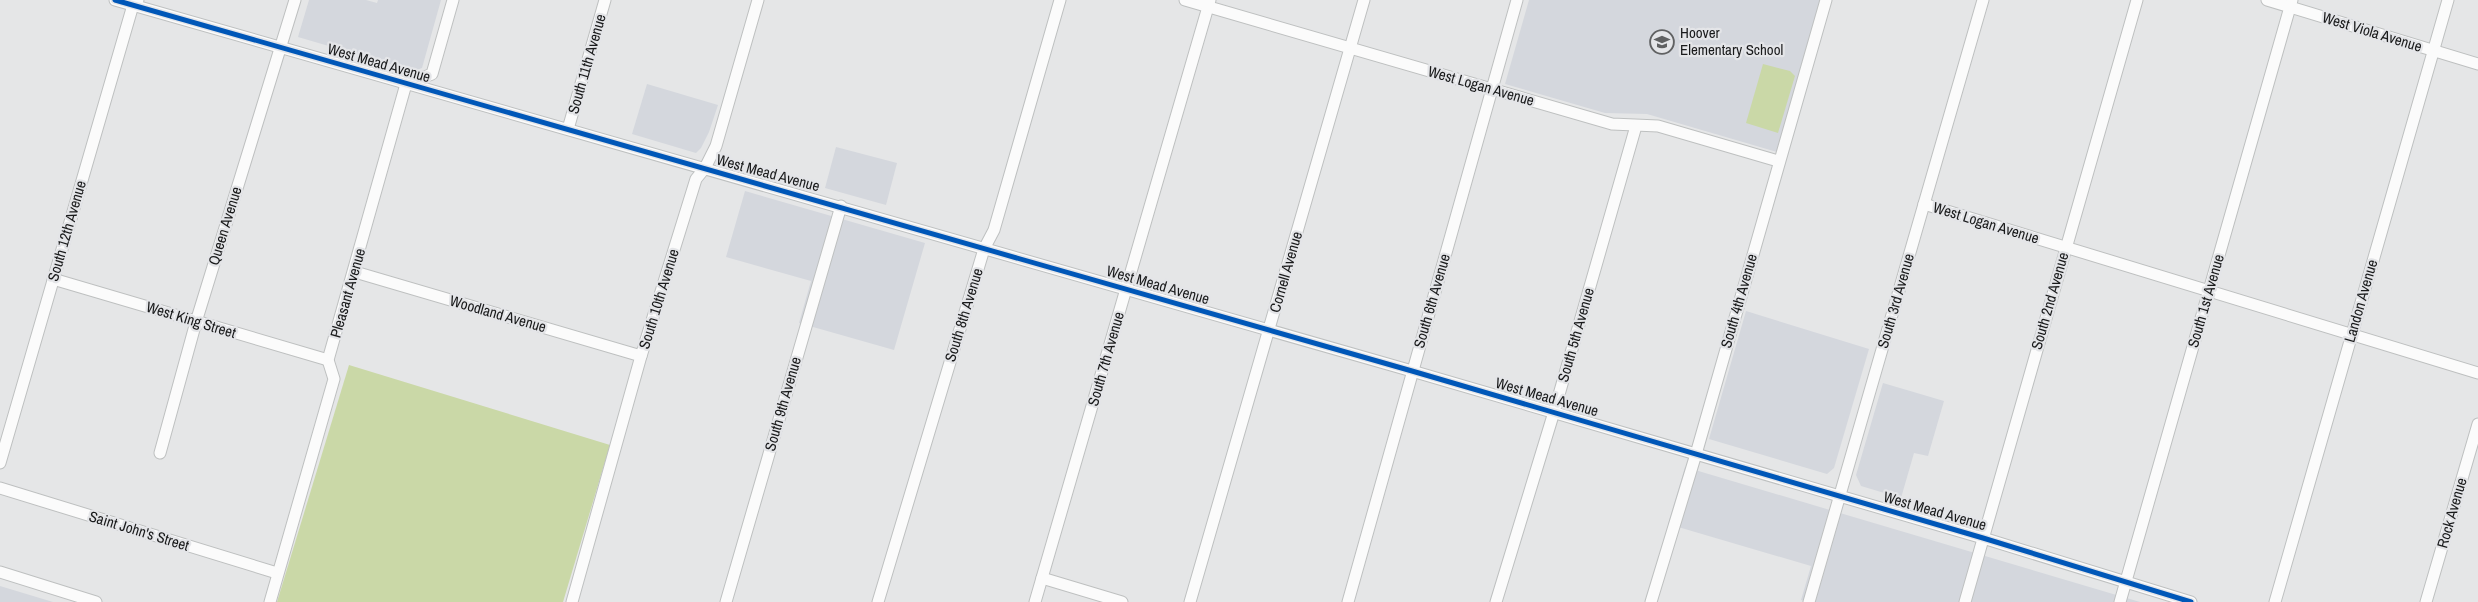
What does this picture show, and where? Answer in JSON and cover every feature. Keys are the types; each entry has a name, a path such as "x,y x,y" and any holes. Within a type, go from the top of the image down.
{"street":[{"name":"West Mead Avenue","path":"115,0 135,3 406,84 841,206 984,249 1554,412 1983,538 2191,602"},
{"name":"Queen Avenue","path":"160,454 196,322 295,0"},
{"path":"406,84 432,74 453,0"},
{"name":"South 11th Avenue","path":"568,129 606,0"},
{"name":"South 10th Avenue","path":"572,602 642,356 696,179 705,168 716,146 758,0"},
{"name":"South 8th Avenue","path":"878,602 984,249 994,230 1060,0"},
{"name":"West Logan Avenue","path":"1185,0 1209,4 1612,124 1658,126 1778,161"},
{"name":"Cornell Avenue","path":"1190,602 1364,0"},
{"name":"South 6th Avenue","path":"1348,602 1517,0"},
{"name":"South 4th Avenue","path":"1651,602 1696,454 1778,161 1826,0"},
{"name":"South 3rd Avenue","path":"1809,602 1983,0"},
{"name":"South 2nd Avenue","path":"1964,602 2137,0"},
{"name":"West Viola Avenue","path":"2267,0 2291,3 2478,64"},
{"name":"Landon Avenue","path":"2274,602 2448,0"},
{"name":"South 12th Avenue","path":"0,463 135,3"},
{"name":"South 1st Avenue","path":"2120,602 2291,3"},
{"name":"South 7th Avenue","path":"1035,602 1209,4"},
{"name":"Pleasant Avenue","path":"270,602 334,379 328,360 355,272 406,84"},
{"name":"South 5th Avenue","path":"1496,602 1554,412 1636,126"},
{"name":"West Logan Avenue","path":"1924,204 2478,373"},
{"name":"South 9th Avenue","path":"726,602 841,206"},
{"name":"Woodland Avenue","path":"355,272 642,356"},
{"name":"West King Street","path":"53,279 328,360"},
{"name":"Rock Avenue","path":"2426,602 2478,424"},
{"name":"Saint John's Street","path":"0,488 277,573"},
{"path":"0,572 96,602"},
{"path":"1042,578 1122,602"}],"shaded area":[{"path":"309,0 366,0 377,3 378,0 441,0 422,68 414,71 298,37"},
{"name":"Hoover Elementary School","path":"1529,0 1820,0 1777,152 1647,114 1605,113 1505,84"},
{"path":"647,84 718,105 709,132 701,148 696,153 632,134"},
{"path":"836,147 897,163 886,205 825,188"},
{"path":"745,191 925,243 894,350 799,323 811,281 726,257"},
{"path":"1746,311 1869,349 1834,468 1827,474 1709,439"},
{"path":"1883,383 1944,401 1928,456 1914,453 1901,498 1861,486 1856,475"},
{"path":"1685,467 2140,602 1808,602 1801,600 1811,566 1668,524"},
{"path":"0,586 53,602 0,602"}],"green space":[{"path":"1763,64 1790,71 1795,76 1778,133 1746,123"},
{"path":"349,365 610,445 563,602 277,602"}],"cycle path":[{"path":"115,0 1412,371 1983,538 2191,602"}],"place":[{"name":"Hoover Elementary School","path":"1662,42"}]}
